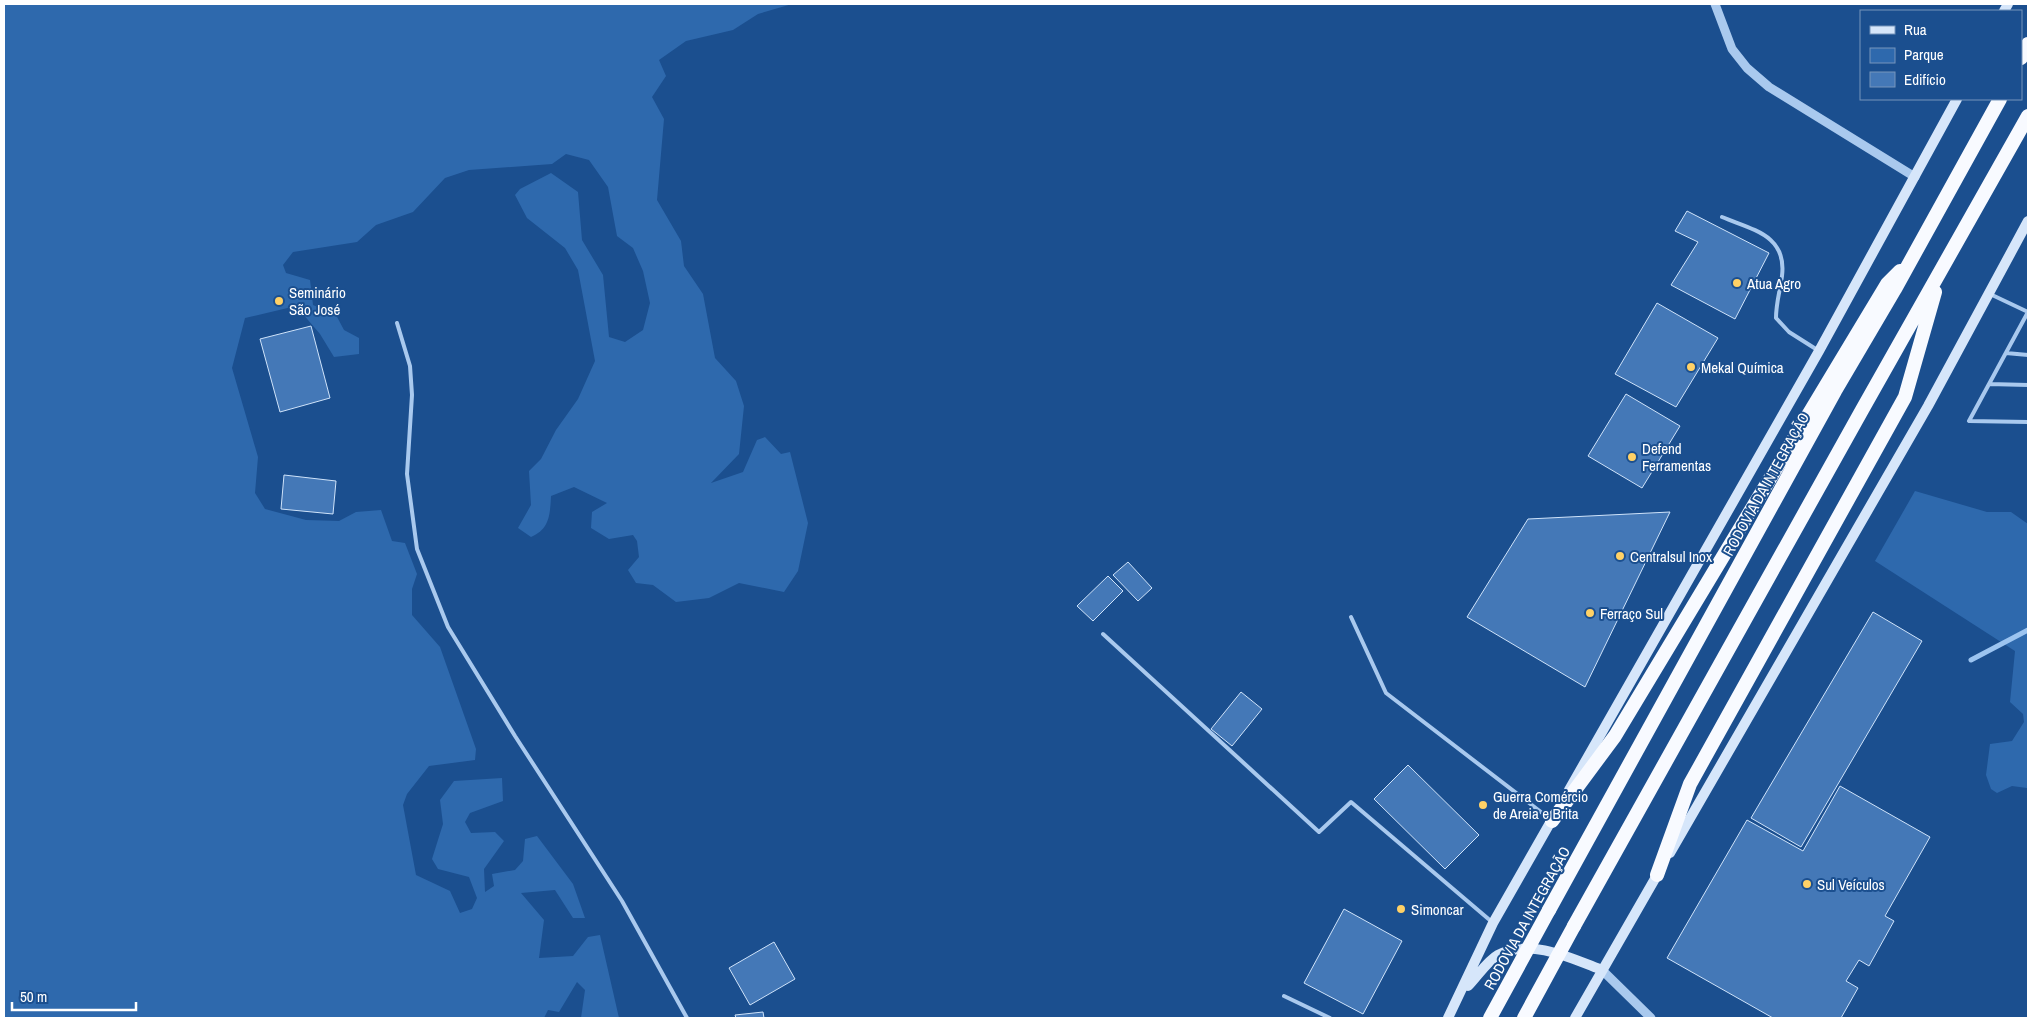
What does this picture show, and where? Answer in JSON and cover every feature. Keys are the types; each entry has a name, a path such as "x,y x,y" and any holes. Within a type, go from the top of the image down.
{"highway":[{"path":"2022,56 2028,44"},
{"name":"RODOVIA DA INTEGRAÇÃO","path":"1490,1018 1835,391 1913,258 1999,100"},
{"path":"1524,1018 2028,116"},
{"path":"1552,820 1615,736 1887,284 1913,258"},
{"path":"1657,875 1690,784 1905,396 1942,268"}],"main road":[{"path":"1448,1018 1462,992 1493,923 1819,351 1956,100"},
{"path":"1575,1018 1928,406 2028,221"},
{"path":"1462,992 1497,955 1517,951 1543,950 1602,970"}],"street":[{"path":"1715,4 1732,49 1747,68 1769,87 1915,177"},
{"path":"1602,970 1651,1018"}],"lane":[{"path":"1722,217 1766,235 1778,246 1784,259 1776,302 1776,318 1789,332 1819,351"},
{"path":"1989,294 2028,312 1969,421 2028,422"},
{"path":"397,323 410,366 412,386 407,474 417,549 445,618 515,736 622,901 687,1018"},
{"path":"2006,353 2028,355"},
{"path":"1989,384 2028,385"},
{"path":"1351,617 1386,693 1552,820"},
{"path":"1103,634 1319,832 1351,802 1493,923"},
{"path":"1284,996 1330,1018"}],"green space":[{"path":"4,4 792,4 758,14 733,30 686,41 659,60 666,76 652,97 664,119 657,200 681,241 684,266 703,294 715,358 736,381 744,406 739,454 711,483 743,472 757,440 765,437 781,454 790,452 808,523 798,571 784,592 739,583 709,598 676,602 653,585 636,583 628,570 639,557 637,541 633,535 609,539 591,528 592,512 607,503 574,487 551,496 548,520 537,534 531,537 518,528 531,505 529,471 541,459 556,430 578,399 595,361 578,270 565,248 527,218 515,195 520,189 551,173 578,192 582,240 603,275 609,337 625,342 643,330 650,303 643,271 633,248 617,236 608,187 589,160 566,154 552,164 469,170 445,178 413,212 376,225 357,242 293,252 283,265 286,273 310,280 313,305 336,315 344,330 359,338 359,354 334,357 320,334 296,306 245,318 232,368 258,457 255,493 265,509 306,520 339,521 356,512 381,510 392,541 405,543 417,574 412,589 412,615 440,647 476,749 475,760 429,766 407,794 403,805 416,875 450,891 460,913 472,909 477,898 469,877 438,869 432,859 443,824 440,800 454,781 502,778 503,801 470,813 465,822 471,833 495,832 504,841 484,869 485,892 494,886 492,874 515,870 523,861 525,839 537,836 573,884 585,918 573,918 555,890 521,893 544,920 539,958 573,956 588,937 600,935 619,1018 581,1018 585,990 577,982 559,1012 548,1010 544,1018 4,1018"},
{"path":"1915,491 1987,512 2011,512 2028,524 2027,788 2012,786 1997,793 1991,789 1986,775 1990,744 2012,741 2024,722 2023,714 2010,702 2015,651 1875,561"}],"building":[{"path":"1687,211 1769,253 1735,319 1671,285 1698,242 1675,231"},
{"path":"1657,303 1718,338 1676,407 1615,374"},
{"path":"311,326 330,398 280,412 260,339"},
{"path":"1626,394 1680,426 1642,488 1588,456"},
{"path":"284,475 336,481 333,514 281,509"},
{"path":"1670,512 1585,687 1467,617 1528,519"},
{"path":"1128,562 1152,588 1138,601 1113,575"},
{"path":"1108,576 1123,591 1093,621 1077,606"},
{"path":"1873,612 1922,641 1801,847 1751,818"},
{"path":"1241,692 1262,709 1232,746 1211,729"},
{"path":"1408,765 1479,835 1445,869 1374,799"},
{"name":"Sul Veículos","path":"1840,786 1930,837 1885,916 1894,921 1869,966 1859,960 1846,981 1858,988 1841,1018 1773,1018 1667,958 1747,820 1803,851"},
{"path":"1344,909 1402,941 1363,1014 1304,983"},
{"path":"774,942 795,979 750,1005 729,968"},
{"path":"763,1012 764,1018 736,1018 735,1015"}],"waterway":[{"path":"1971,660 2028,630"}],"place":[{"name":"Atua Agro","path":"1737,283"},
{"name":"Seminário São José","path":"279,301"},
{"name":"Mekal Química","path":"1691,367"},
{"name":"Defend Ferramentas","path":"1632,457"},
{"name":"Centralsul Inox","path":"1620,556"},
{"name":"Ferraço Sul","path":"1590,613"},
{"name":"Guerra Comércio de Areia e Brita","path":"1483,805"},
{"name":"Sul Veículos","path":"1807,884"},
{"name":"Simoncar","path":"1401,909"}]}
